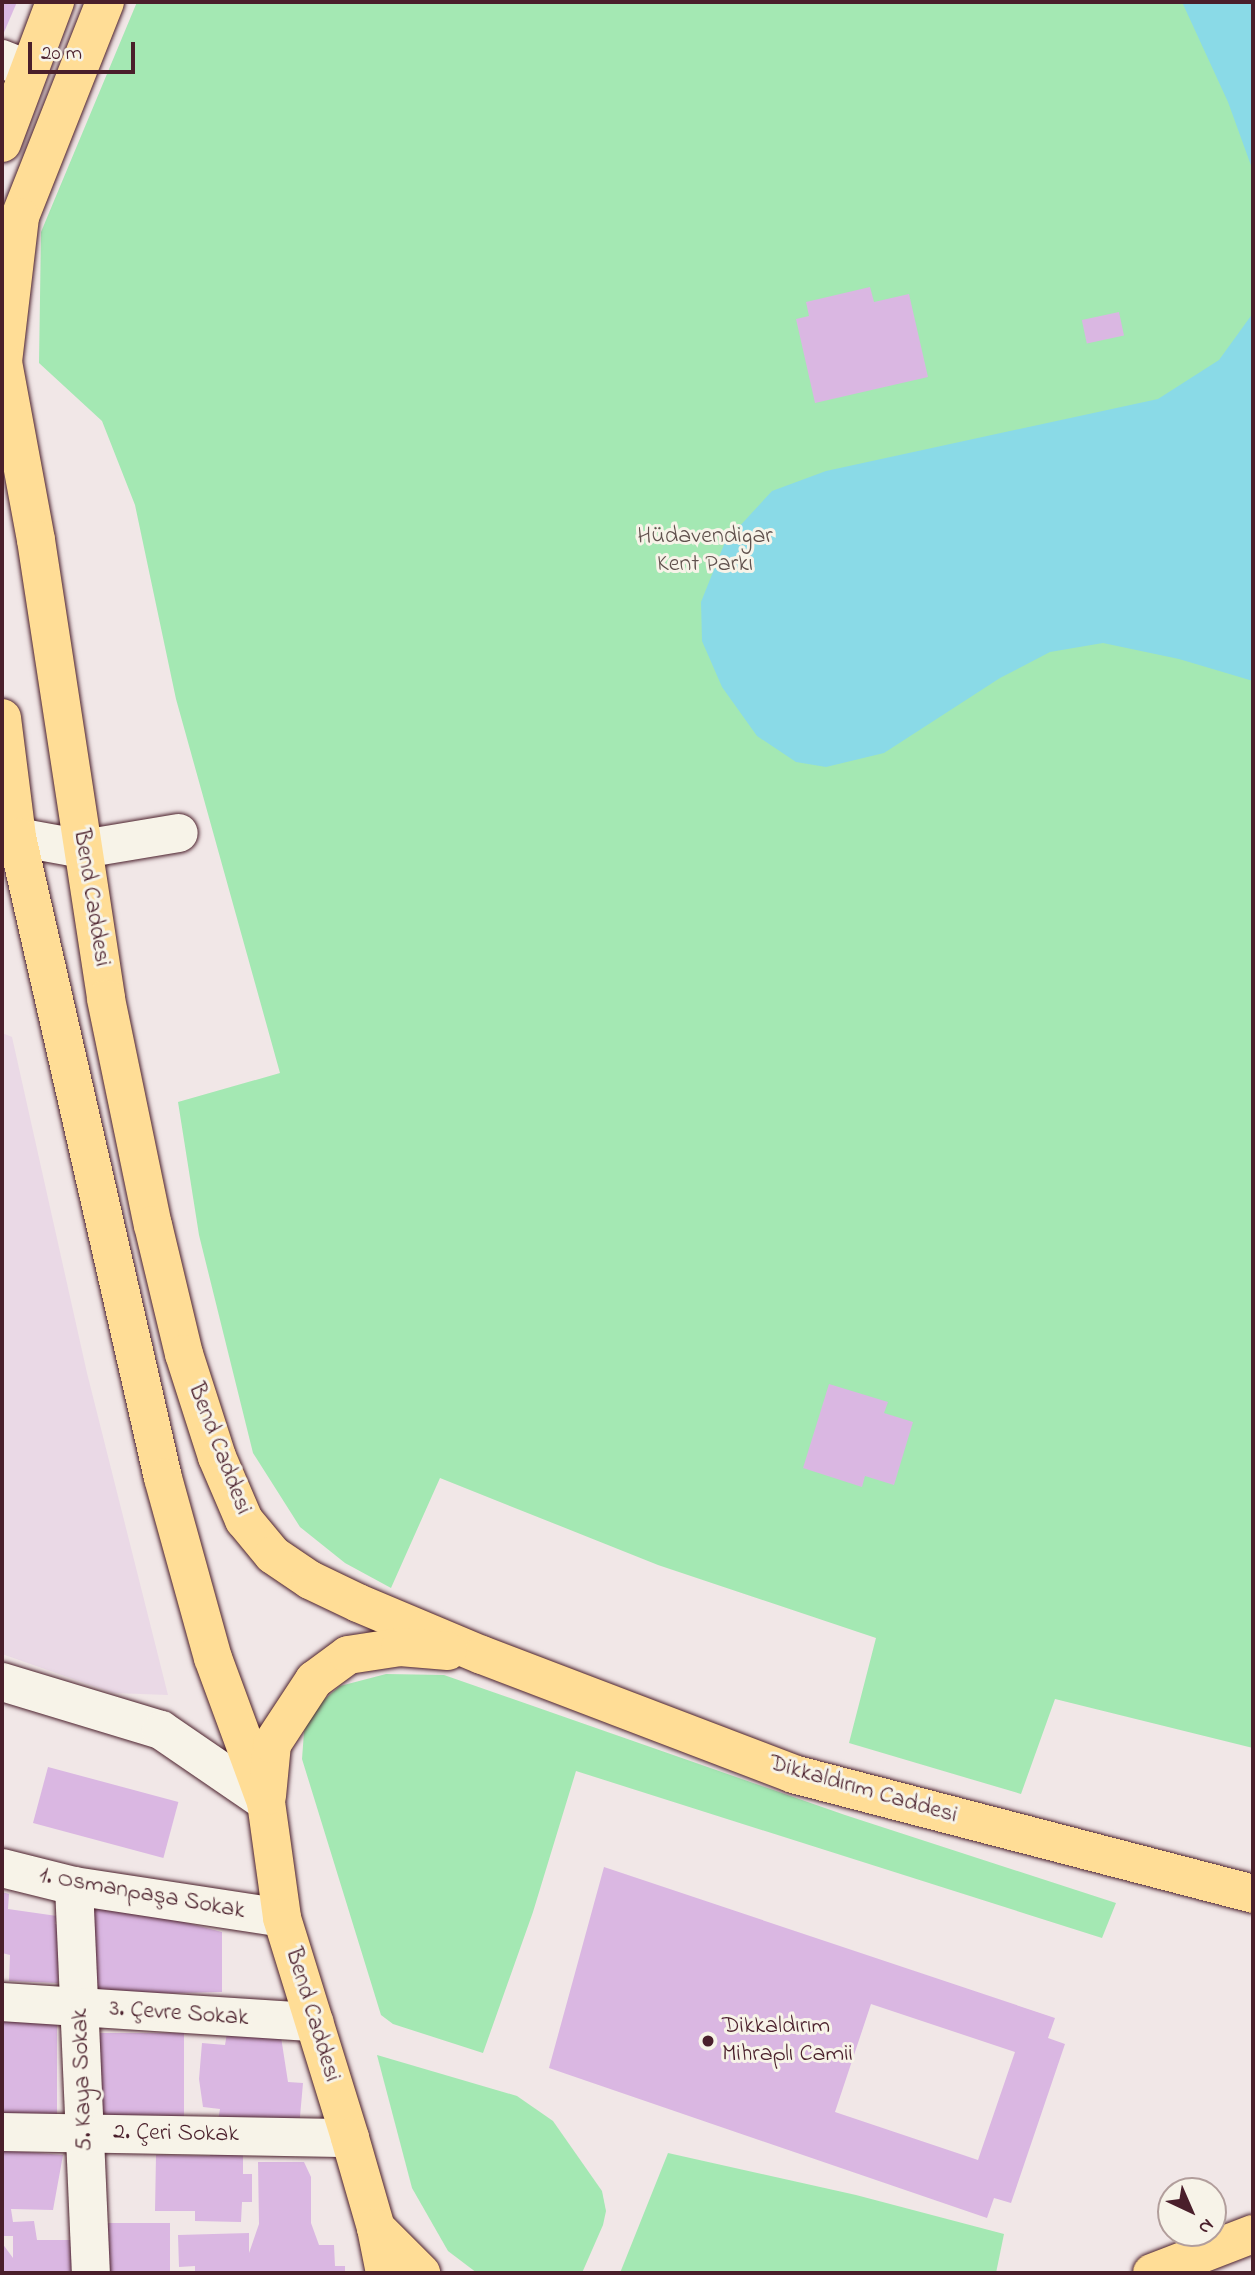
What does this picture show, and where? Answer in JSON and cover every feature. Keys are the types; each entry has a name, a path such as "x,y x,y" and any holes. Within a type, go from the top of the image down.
{"main road":[{"path":"2,142 15,64 55,2"},
{"name":"Bend Caddesi","path":"105,2 20,216 3,362 36,540 106,999 153,1225 184,1354 217,1457 244,1521 273,1555 310,1580 482,1655"},
{"name":"Bend Caddesi","path":"2,718 10,833 163,1478 213,1658 266,1802 282,1918 376,2228 421,2273"},
{"path":"266,1802 272,1744 314,1680 348,1655 400,1647 482,1655"},
{"name":"Dikkaldırım Caddesi","path":"482,1655 793,1774 1253,1894"},
{"path":"376,2228 385,2273"},
{"path":"1152,2273 1253,2234"}],"street":[{"path":"10,833 83,849 179,833"},
{"path":"2,1682 161,1730 266,1802"},
{"name":"1. Osmanpaşa Sokak","path":"2,1868 74,1886 282,1918"},
{"name":"5. Kaya Sokak","path":"74,1886 91,2273"},
{"name":"3. Çevre Sokak","path":"2,2002 314,2022"},
{"name":"2. Çeri Sokak","path":"2,2132 350,2138"}],"shaded area":[{"path":"2,1033 12,1037 87,1373 168,1695 113,1693 2,1654"}],"green space":[{"name":"Hüdavendigar Kent Parkı","path":"137,2 1253,2 1253,1748 1055,1699 1021,1794 849,1743 876,1638 658,1565 440,1478 391,1588 345,1563 300,1527 253,1453 199,1235 178,1102 280,1073 176,699 135,505 102,421 39,363 41,232"},
{"path":"386,1674 444,1675 845,1815 1116,1903 1102,1938 576,1771 533,1912 483,2053 393,2024 381,2015 302,1759 304,1732 313,1709 340,1686"},
{"path":"377,2055 517,2096 553,2121 602,2191 606,2211 603,2225 582,2273 477,2273 448,2251 412,2188"},
{"path":"668,2153 856,2195 1004,2234 996,2273 620,2273"}],"water":[{"path":"1182,2 1253,2 1253,171 1228,102"},
{"path":"1253,313 1253,681 1179,659 1103,643 1050,652 1000,678 884,753 826,767 796,762 757,736 722,687 702,641 701,602 725,542 772,491 826,471 1158,399 1219,360"}],"building":[{"path":"2,2 17,2 2,37"},
{"path":"870,287 874,302 909,294 928,377 815,403 796,319 809,316 806,302"},
{"path":"1119,312 1124,335 1087,343 1082,320"},
{"path":"829,1384 888,1402 884,1413 913,1422 894,1485 865,1476 862,1487 803,1468"},
{"path":"48,1767 178,1802 163,1858 33,1823"},
{"name":"Dikkaldırım Mihraplı Camii","path":"604,1867 1055,2018 1048,2038 1065,2044 1011,2203 994,2198 987,2218 549,2068","holes":["871,2004 1015,2052 978,2160 835,2112"]},
{"path":"2,1892 9,1894 8,1909 57,1916 55,1924 66,1925 59,1957 58,1983 9,1981 10,1955 2,1953"},
{"path":"91,1898 222,1932 222,1992 93,1995"},
{"path":"2,2021 57,2021 57,2121 2,2121"},
{"path":"93,2033 184,2033 184,2124 93,2124"},
{"path":"227,2033 281,2037 288,2082 303,2083 299,2128 218,2121 220,2109 203,2107 199,2079 202,2043 225,2045"},
{"path":"210,2149 243,2149 243,2174 252,2174 252,2202 242,2202 241,2222 195,2221 195,2211 155,2211 156,2155 210,2156"},
{"path":"2,2150 63,2155 53,2210 11,2209 13,2222 34,2221 37,2240 74,2240 71,2273 2,2273 2,2243 13,2258 13,2236 2,2236"},
{"path":"258,2162 304,2162 311,2177 311,2223 319,2245 334,2245 335,2266 345,2266 345,2273 195,2273 195,2266 179,2267 178,2235 249,2233 249,2253 259,2224"},
{"path":"99,2223 170,2223 170,2273 99,2273"}],"place":[{"name":"Dikkaldırım Mihraplı Camii","path":"708,2041"}]}
